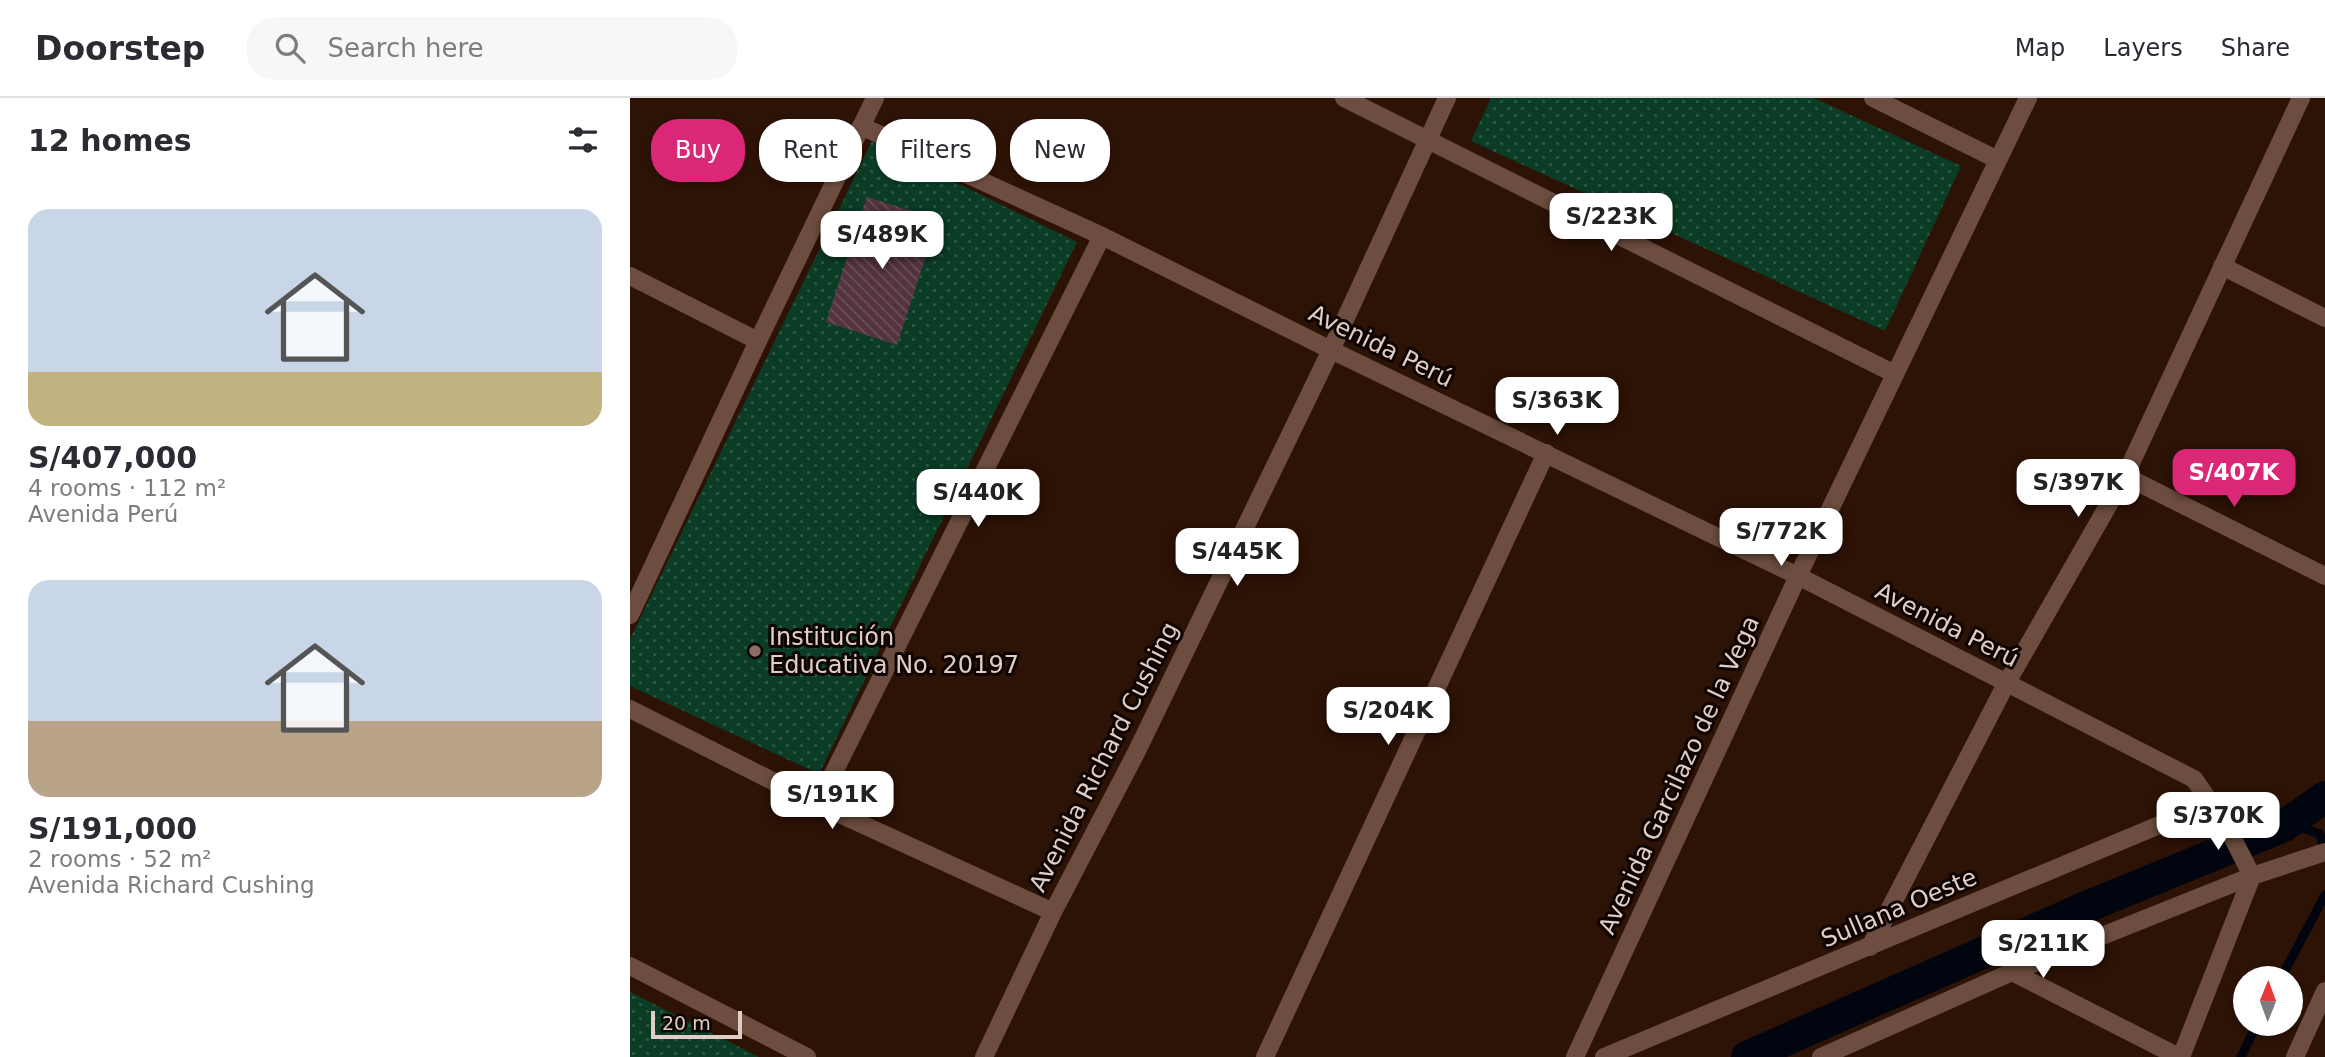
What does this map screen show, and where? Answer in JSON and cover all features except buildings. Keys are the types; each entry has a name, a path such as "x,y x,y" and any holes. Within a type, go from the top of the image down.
{"street":[{"path":"862,124 875,98"},
{"path":"1344,98 1895,374"},
{"name":"Avenida Richard Cushing","path":"984,1057 1054,912 1137,751 1331,350 1447,98"},
{"path":"1873,98 1998,160"},
{"name":"Avenida Garcilazo de la Vega","path":"1575,1057 1798,576 2028,98"},
{"path":"1870,947 2006,684 2125,476 2301,98"},
{"name":"Avenida Perú","path":"862,126 1102,236 1798,576 2194,779 2226,825 2248,869"},
{"path":"630,615 834,182"},
{"path":"818,804 1102,236"},
{"path":"2222,266 2325,318"},
{"path":"630,276 758,341"},
{"path":"1265,1057 1546,453"},
{"path":"2125,476 2325,576"},
{"path":"630,709 818,804 1054,912"},
{"name":"Sullana Oeste","path":"1604,1057 2212,803"},
{"path":"1821,1057 2248,869 2325,852"},
{"path":"2012,972 2180,1057 2248,869"},
{"path":"630,966 807,1057"},
{"path":"2295,1057 2325,991"}],"green space":[{"path":"1491,98 1814,98 1961,166 1885,331 1471,141"},
{"path":"872,141 876,143 876,182 955,182 1077,242 819,774 630,686 630,639 852,182 862,182 862,162"},
{"path":"630,992 759,1057 630,1057"}],"waterway":[{"path":"1747,1057 2091,905 2284,826 2325,797"},
{"path":"2284,826 2303,828 2320,834 2325,853"},
{"path":"2287,966 2325,895"},
{"path":"2241,1057 2251,1036"}],"place":[{"name":"Institución Educativa No. 20197","path":"755,651"}]}
